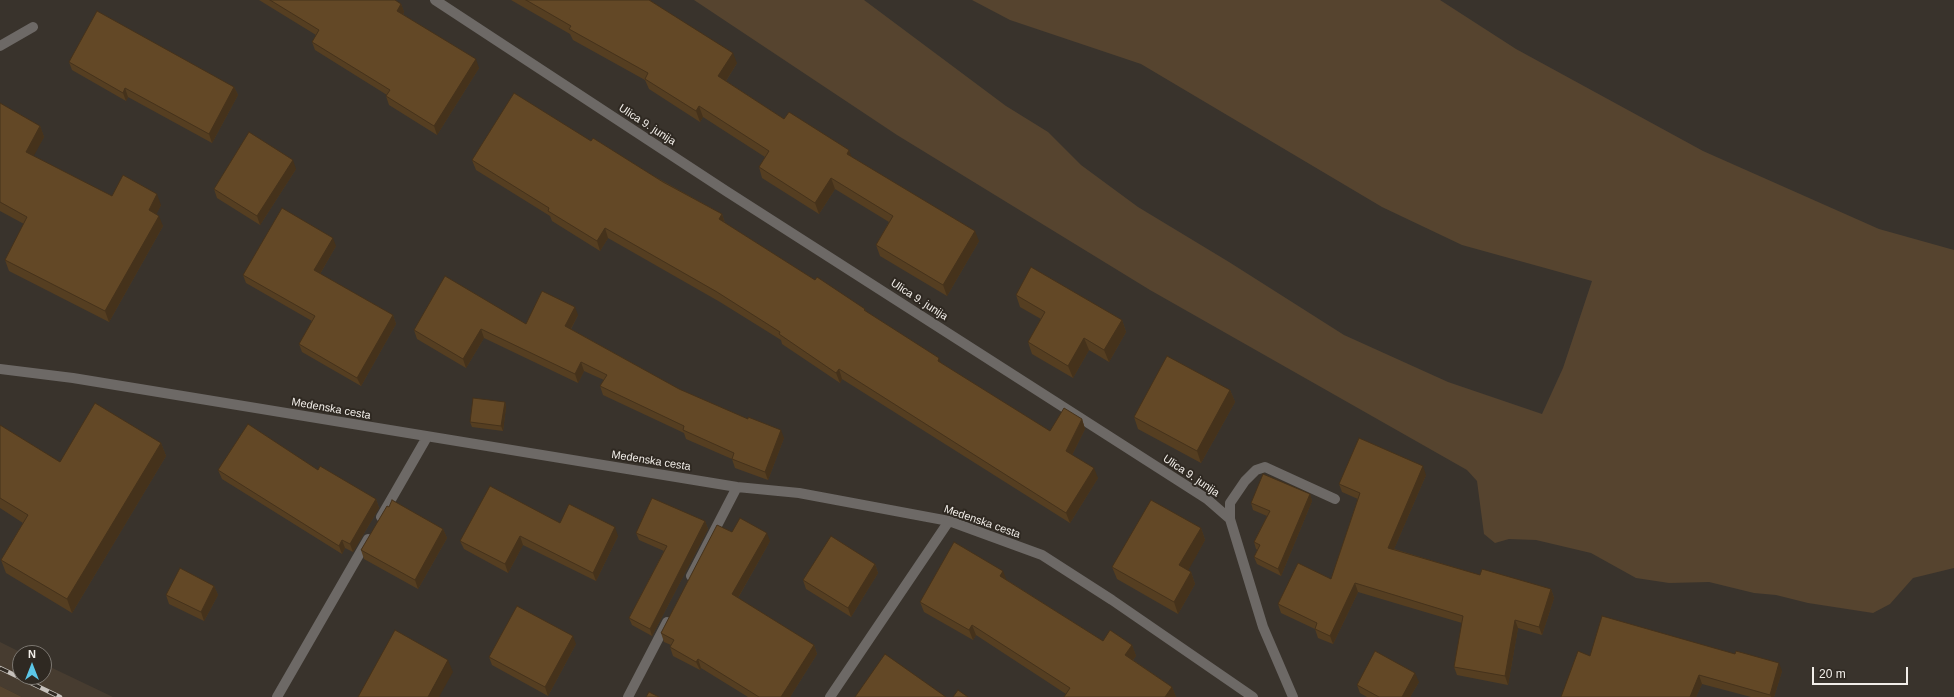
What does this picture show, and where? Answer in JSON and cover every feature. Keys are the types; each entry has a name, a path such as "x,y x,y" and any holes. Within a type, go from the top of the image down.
{"street":[{"name":"Ulica 9. junija","path":"435,0 739,200 1207,499 1230,519"},
{"path":"0,46 33,27"},
{"name":"Medenska cesta","path":"0,368 73,378 737,487 799,493 949,521 1042,555 1112,600 1253,697"},
{"path":"277,697 427,437"},
{"path":"1293,697 1263,628 1230,519 1230,503 1245,481 1256,470 1265,467 1335,499"},
{"path":"686,585 737,487"},
{"path":"830,697 949,521"},
{"path":"628,697 672,613"}],"shaded area":[{"path":"694,0 864,0 1006,106 1048,132 1081,165 1138,207 1229,262 1344,335 1448,382 1542,414 1563,368 1592,281 1462,245 1382,207 1141,64 1010,20 972,0 1440,0 1516,49 1703,151 1879,229 1954,250 1954,568 1913,578 1890,604 1873,613 1808,603 1776,595 1754,593 1709,582 1669,583 1636,578 1591,553 1536,540 1509,539 1495,543 1484,534 1477,481 1467,470 1150,290 897,135"},
{"path":"0,642 12,648 12,685 52,685 52,668 113,697 22,697 0,686"},
{"path":"0,686 22,697 0,697"}],"building":[{"path":"270,0 395,0 401,4 397,11 476,59 434,126 386,96 390,90 312,42 319,30"},
{"path":"526,0 649,0 733,53 718,76 784,119 789,112 849,150 847,154 975,231 943,285 876,245 893,216 831,178 815,203 759,167 769,151 699,106 696,111 645,79 648,73 569,29 571,26"},
{"path":"97,11 234,87 209,134 125,88 123,93 69,62"},
{"path":"514,93 591,141 593,138 663,182 722,214 719,219 815,280 817,277 865,309 864,310 939,358 938,361 1050,431 1064,408 1082,419 1066,451 1094,468 1066,513 839,369 836,373 779,334 780,332 717,292 605,228 597,241 548,211 549,208 472,160"},
{"path":"0,103 40,126 26,152 112,196 123,175 157,194 149,210 159,216 105,311 5,260 27,217 0,202"},
{"path":"249,132 293,160 257,216 214,189"},
{"path":"282,208 333,238 314,270 393,315 357,378 299,344 315,316 243,275"},
{"path":"1031,267 1122,320 1104,350 1084,338 1068,366 1028,342 1045,312 1016,295"},
{"path":"445,276 526,324 542,291 575,307 565,326 679,389 748,419 748,417 781,430 765,472 732,459 734,453 683,430 684,426 600,386 607,375 581,362 575,374 481,329 463,359 414,330"},
{"path":"1167,356 1230,390 1197,451 1134,417"},
{"path":"473,398 505,402 501,426 470,422"},
{"path":"95,403 161,443 67,599 1,560 28,515 0,498 0,425 60,462"},
{"path":"248,424 318,470 320,466 376,499 350,544 342,540 339,546 218,470"},
{"path":"1359,438 1423,466 1388,548 1480,575 1482,569 1551,589 1539,627 1515,620 1505,676 1454,667 1463,616 1355,583 1330,636 1315,629 1317,623 1278,604 1298,563 1331,579 1360,493 1339,484"},
{"path":"1263,474 1310,494 1278,569 1254,557 1260,545 1254,542 1270,511 1251,503"},
{"path":"490,486 560,523 569,504 615,527 593,573 520,536 505,564 460,541"},
{"path":"652,498 705,521 650,629 629,618 667,546 636,533"},
{"path":"392,500 443,529 415,580 361,550"},
{"path":"1151,500 1201,528 1179,565 1191,572 1174,602 1112,567"},
{"path":"740,518 767,533 732,594 814,645 781,697 759,697 698,659 696,662 670,647 674,640 661,633 717,525 732,532"},
{"path":"831,536 875,564 848,608 803,580"},
{"path":"954,542 1003,571 1000,576 1103,641 1110,630 1132,645 1125,655 1172,687 1165,697 1064,697 1070,688 972,625 969,630 920,602"},
{"path":"180,568 214,586 201,612 166,595"},
{"path":"517,606 573,636 545,687 489,657"},
{"path":"1602,616 1735,654 1736,651 1779,663 1770,695 1699,675 1690,697 1561,697 1578,651 1590,656"},
{"path":"395,630 448,660 428,697 358,697"},
{"path":"1375,651 1415,673 1402,697 1379,697 1357,685"},
{"path":"885,654 946,697 855,697"},
{"path":"958,690 968,697 953,697"},
{"path":"649,692 659,697 646,697"}],"railway":[{"path":"0,668 60,697"}]}
